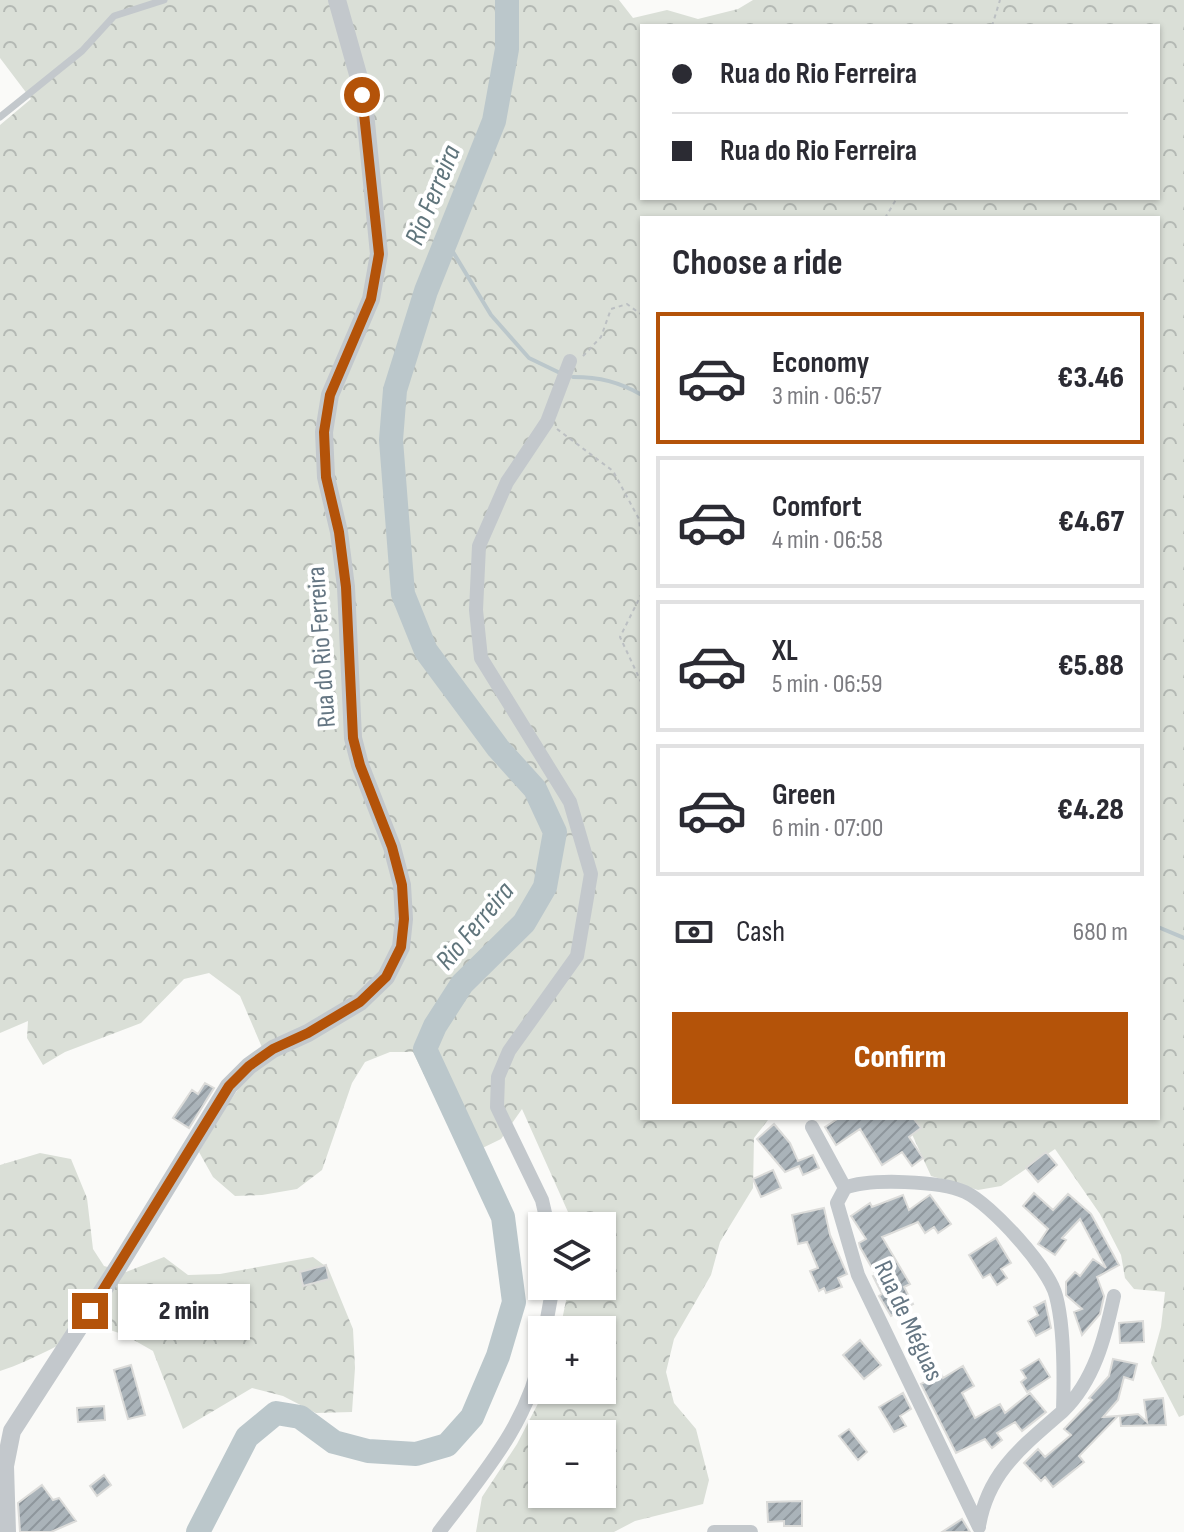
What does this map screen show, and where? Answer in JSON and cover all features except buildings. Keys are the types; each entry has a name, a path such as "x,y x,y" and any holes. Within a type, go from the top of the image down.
{"street":[{"name":"Rua do Rio Ferreira","path":"7,1532 5,1466 12,1431 118,1267 229,1086 249,1066 273,1049 308,1033 360,1002 386,977 401,947 404,919 402,885 392,847 353,738 346,587 339,532 326,477 324,432 330,395 371,299 379,254 365,112 359,78 337,0"},
{"path":"545,1212 542,1200 497,1107 498,1077 509,1051 577,956 591,874 570,802 481,658 476,610 479,546 507,482 547,422 570,361"},
{"path":"812,1127 845,1188 858,1182 885,1182 931,1185 964,1192 985,1206 1021,1241 1056,1294 1064,1380 1063,1411"},
{"name":"Rua de Méguas","path":"845,1188 837,1203 858,1275 980,1529"},
{"path":"980,1529 982,1508 992,1482 1010,1458 1079,1395 1094,1365 1114,1296"},
{"path":"439,1532 509,1440 528,1399"},
{"path":"714,1532 751,1532"}],"lane":[{"path":"0,117 82,51 114,16 164,0"}],"path":[{"path":"993,24 1000,0"},
{"path":"570,361 576,363 601,337 611,309 627,304 640,314"},
{"path":"547,422 613,471 639,519 640,529"},
{"path":"640,597 620,637 640,680"}],"green space":[{"path":"0,0 619,0 633,18 667,10 698,19 738,9 753,0 1184,0 1184,1415 1179,1417 1151,1363 1161,1327 1165,1292 1134,1289 1125,1278 1121,1255 1100,1214 1055,1149 1001,1186 978,1190 931,1176 906,1121 1160,1120 1160,216 640,216 640,1120 768,1120 754,1138 753,1188 720,1242 711,1275 674,1339 666,1372 674,1403 696,1429 709,1480 703,1504 635,1521 614,1532 476,1532 482,1497 528,1423 528,1508 616,1508 616,1420 529,1420 538,1404 616,1404 616,1316 563,1316 566,1300 616,1300 616,1212 568,1212 522,1109 501,1139 464,1157 413,1052 390,1052 365,1062 352,1083 322,1170 297,1189 235,1196 213,1177 199,1152 264,1052 240,996 209,973 184,979 141,1023 65,1052 43,1065 27,1038 28,1021 0,1033 0,125 31,99 0,58"},
{"path":"40,1153 71,1159 87,1198 93,1249 104,1266 126,1272 164,1257 188,1275 220,1274 313,1257 328,1268 353,1329 355,1368 352,1412 316,1413 283,1396 252,1388 183,1429 153,1351 125,1335 98,1326 0,1371 0,1165"}],"waterway":[{"name":"Rio Ferreira","path":"198,1532 247,1437 276,1413 300,1417 334,1442 368,1451 416,1454 447,1445 472,1417 498,1356 514,1302 503,1217 425,1049 435,1026 462,984 524,923 545,887 555,832 535,789 498,748 426,651 403,594 391,440 395,390 426,291 494,121 507,49 507,0"},
{"path":"447,242 491,315 529,358 558,372"},
{"path":"573,377 609,381 640,394"},
{"path":"1160,928 1184,938"}],"route":[{"path":"90,1311 229,1086 249,1066 273,1049 308,1033 360,1002 386,977 401,947 404,919 402,885 392,847 360,765 353,738 346,587 339,532 326,477 324,432 330,395 371,299 379,254 362,95"}]}
